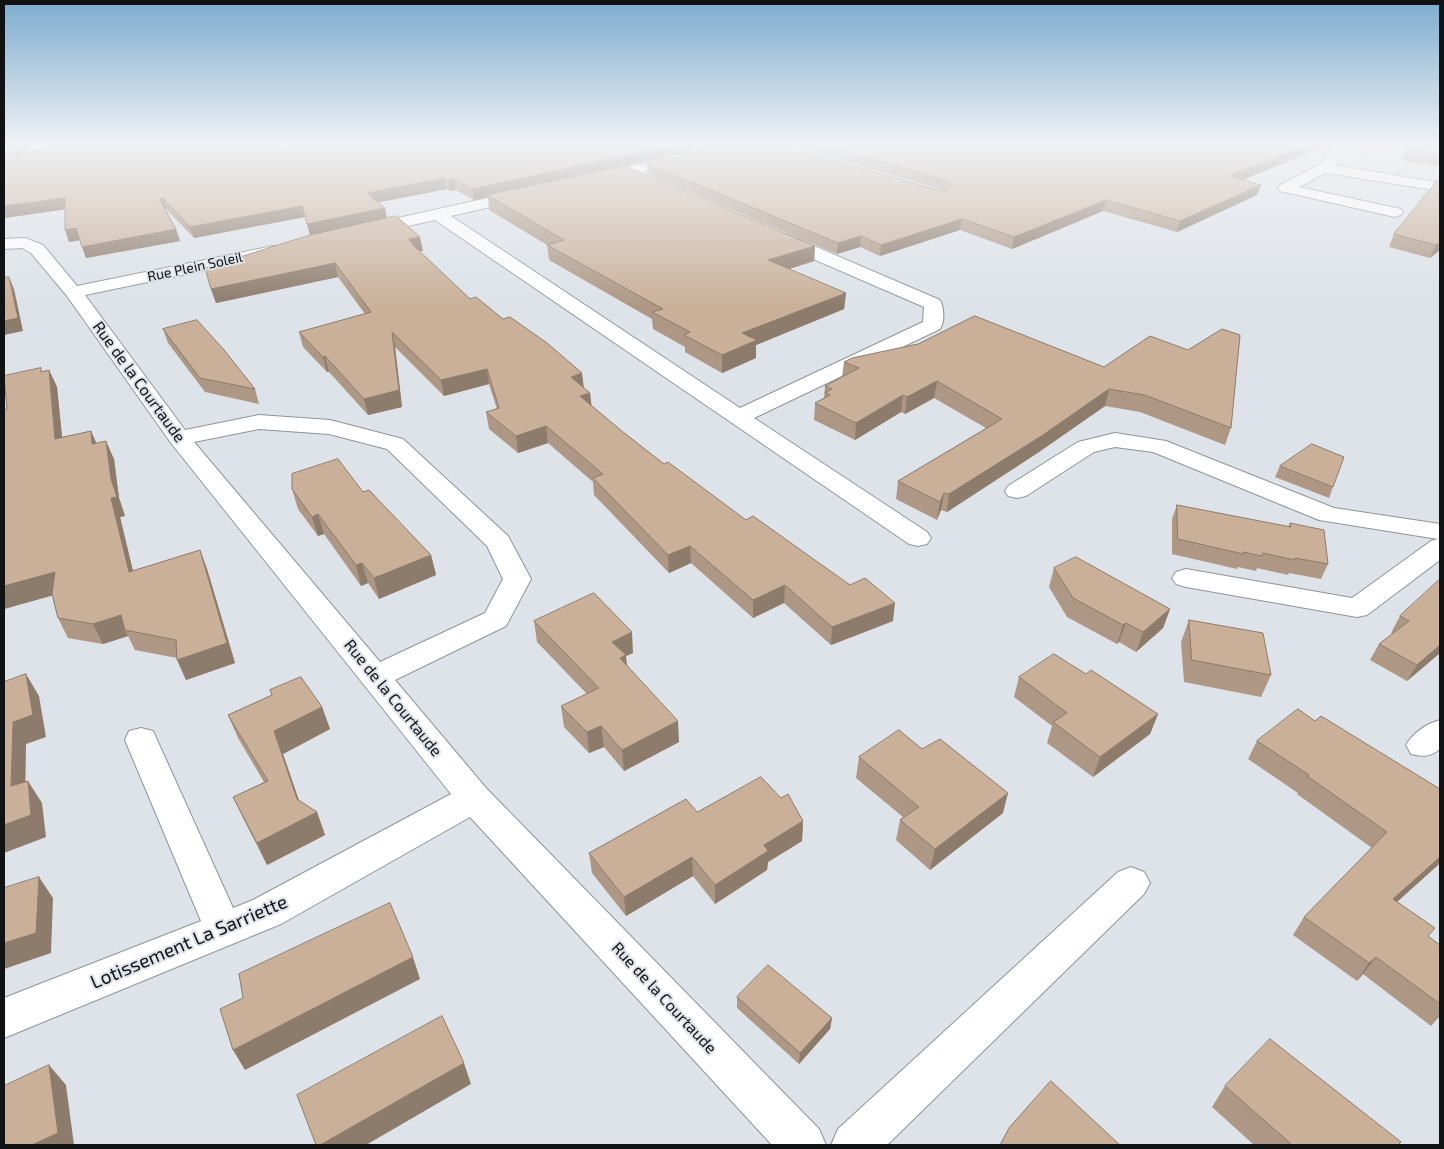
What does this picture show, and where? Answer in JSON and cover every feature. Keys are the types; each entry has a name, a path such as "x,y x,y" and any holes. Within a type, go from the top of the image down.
{"street":[{"path":"354,233 507,199"},
{"path":"1334,199 1395,212"},
{"path":"437,214 918,538"},
{"path":"738,417 933,325 933,304 762,230"},
{"name":"Rue de la Courtaude","path":"4,244 25,243 37,250 73,292 179,438 376,676 474,798 803,1145"},
{"name":"Rue Plein Soleil","path":"73,292 290,247"},
{"path":"179,438 259,422 330,427 395,444 499,542 517,579 496,619 376,676"},
{"path":"1017,491 1086,447 1115,440 1158,446 1328,515 1440,532"},
{"path":"1186,578 1356,608 1440,547"},
{"path":"140,740 224,930"},
{"name":"Lotissement La Sarriette","path":"4,1018 267,912 474,798"},
{"path":"854,1145 1131,883"}],"building":[{"path":"4,199 60,199 4,206"},
{"path":"65,199 162,199 160,200 176,229 82,247 76,228 65,230"},
{"path":"164,199 374,199 385,208 307,224 302,206 190,227"},
{"path":"493,199 702,199 815,246 768,260 846,293 742,333 757,340 722,355 684,335 690,332 652,312 663,309 547,245 564,240"},
{"path":"731,199 1230,199 1180,221 1106,200 1014,237 962,219 881,245 861,236 838,243"},
{"path":"1423,199 1440,199 1440,242 1436,245 1394,234"},
{"path":"396,216 420,237 409,239 412,244 470,299 476,297 503,319 510,317 547,343 582,373 571,377 590,393 580,396 664,464 668,462 746,520 753,516 850,585 865,578 895,603 832,627 785,585 753,600 690,546 668,555 593,478 603,474 546,426 516,436 486,412 499,408 487,369 441,380 392,332 399,390 364,399 325,356 323,357 299,332 371,312 335,263 211,289 205,268 310,235"},
{"path":"4,277 9,277 18,318 4,321"},
{"path":"975,316 1104,367 1150,336 1188,350 1222,329 1240,335 1231,428 1145,395 1109,389 1043,435 949,494 944,493 940,502 898,481 1002,419 937,381 907,397 903,395 856,423 815,403 830,395 825,393 832,389 825,386 859,368 844,362 852,358 918,344"},
{"path":"197,320 255,389 200,378 163,329"},
{"path":"41,368 41,372 49,370 55,439 91,431 92,444 106,441 111,479 117,497 111,498 129,572 200,550 227,643 177,660 176,640 125,630 121,615 93,624 58,618 52,594 55,572 4,586 4,410 7,409 4,376"},
{"path":"1312,444 1344,457 1333,487 1280,466"},
{"path":"338,459 363,492 369,490 431,555 374,578 362,563 356,565 318,514 312,517 292,489 292,474"},
{"path":"1177,505 1291,527 1290,523 1324,530 1328,564 1295,558 1295,560 1263,553 1262,556 1243,552 1243,554 1178,539"},
{"path":"1076,557 1170,609 1143,632 1126,623 1123,625 1073,598 1054,568"},
{"path":"1439,580 1440,645 1417,665 1379,644 1409,621 1400,616"},
{"path":"594,593 632,632 612,642 626,655 620,658 678,721 622,750 601,726 587,732 561,706 599,688 534,621"},
{"path":"1189,620 1263,633 1271,675 1192,660"},
{"path":"1054,654 1086,674 1091,670 1158,714 1100,757 1053,722 1067,713 1019,677"},
{"path":"26,674 33,715 13,722 11,786 28,781 31,815 4,825 4,682"},
{"path":"301,677 322,707 274,731 297,799 317,812 257,843 233,797 268,781 228,715 272,695 270,690"},
{"path":"1298,709 1315,721 1321,716 1440,789 1440,857 1393,899 1435,928 1428,936 1440,945 1440,1004 1376,957 1369,963 1304,917 1387,832 1307,776 1309,775 1257,741"},
{"path":"899,730 922,749 940,739 1008,793 935,849 900,820 919,807 859,757"},
{"path":"761,777 781,798 788,794 803,821 764,845 768,851 715,885 692,857 624,897 589,853 686,799 697,812"},
{"path":"39,877 36,933 4,943 4,888"},
{"path":"390,903 413,957 233,1050 220,1009 243,998 239,974"},
{"path":"768,965 832,1018 800,1053 737,997"},
{"path":"442,1016 464,1063 320,1145 316,1145 297,1095"},
{"path":"1270,1039 1401,1142 1398,1145 1289,1145 1290,1143 1225,1086"},
{"path":"49,1065 58,1133 32,1145 4,1145 4,1086"},
{"path":"1051,1081 1120,1145 1000,1145 1009,1128"}]}
